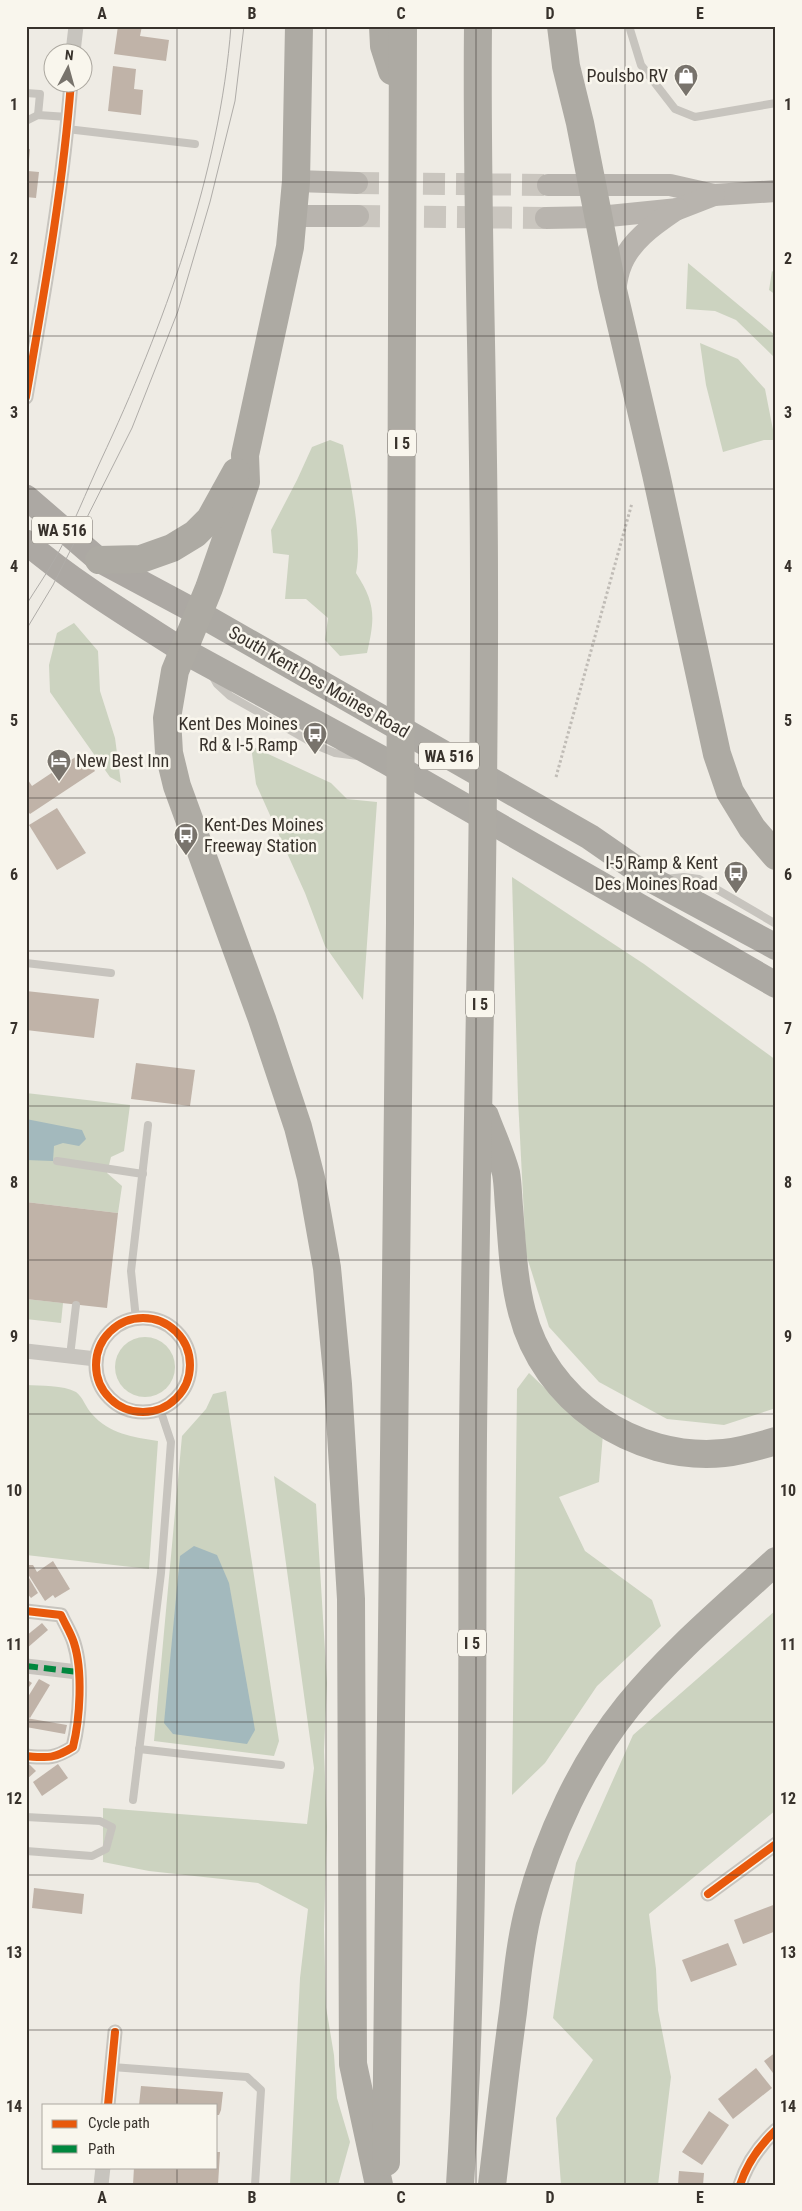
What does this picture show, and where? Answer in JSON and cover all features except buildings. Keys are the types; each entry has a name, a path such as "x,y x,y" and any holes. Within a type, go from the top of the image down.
{"highway":[{"path":"299,26 296,181 290,247 245,455 246,482 220,559 198,613 193,656 174,671 167,718 169,753 173,770 205,867 262,1019 298,1127 311,1178 327,1268 338,1384 351,1599 353,2064 379,2185"},
{"path":"384,26 384,46 402,113"},
{"name":"I 5","path":"386,2185 400,852 403,26"},
{"name":"I 5","path":"460,2185 464,2118 471,1871 473,1434 482,907 484,580 477,124 478,26"},
{"path":"561,26 566,66 614,296 656,474 717,754 730,792 752,828 776,856"},
{"path":"99,560 141,559 172,548 195,534 210,520 245,455"},
{"name":"South Kent Des Moines Road","path":"198,613 582,833 652,880 776,947"},
{"name":"South Kent Des Moines Road","path":"193,656 384,760 776,984"},
{"path":"479,1101 506,1173 516,1282 522,1312 532,1340 544,1364 561,1387 583,1409 611,1428 640,1442 665,1449 696,1453 723,1453 749,1449 776,1441"},
{"path":"492,2185 529,1909 543,1863 561,1820 590,1763 608,1733 628,1706 679,1652 776,1561"}],"main road":[{"path":"296,181 357,183"},
{"path":"548,185 670,185 714,195 776,191"},
{"path":"614,296 620,267 642,235 678,209 714,195"},
{"path":"546,218 599,217 678,209"},
{"path":"293,216 358,216"},
{"name":"South Kent Des Moines Road","path":"26,497 99,560 198,613"},
{"name":"South Kent Des Moines Road","path":"26,542 36,558 193,656"}],"street":[{"path":"75,42 76,26"},
{"path":"26,397 47,280 68,123 70,92"},
{"path":"145,1318 161,1321 175,1330 185,1343 190,1359 189,1375 183,1390 173,1401 160,1409 146,1412 131,1411 117,1405 106,1396 98,1383 95,1368 103,1338 114,1327 136,1319 145,1318"},
{"path":"26,1351 96,1359"},
{"path":"26,1611 61,1615 74,1643 78,1672 78,1729 73,1747 49,1759 26,1756"},
{"path":"26,1666 78,1672"},
{"path":"708,1894 776,1844"},
{"path":"108,2104 115,2032"},
{"path":"740,2185 753,2156 776,2130"},
{"path":"101,2185 102,2168"}],"lane":[{"path":"629,26 641,66 675,109 695,117 776,103"},
{"path":"26,93 40,94 38,115"},
{"path":"26,121 38,115 117,134 195,144"},
{"path":"652,880 684,877 699,879 776,924"},
{"path":"26,963 111,973"},
{"path":"136,1319 132,1271 148,1125"},
{"path":"57,1162 143,1174"},
{"path":"70,1356 76,1305"},
{"path":"133,1800 160,1573 172,1442 160,1409"},
{"path":"139,1748 281,1765"},
{"path":"26,1817 100,1821 112,1828 106,1849 92,1856 26,1851"},
{"path":"112,2066 246,2077 261,2090 255,2185"}],"path":[{"path":"556,777 632,503"}],"green space":[{"path":"688,263 776,336 776,359 736,320 715,311 686,309"},
{"path":"772,271 776,274 776,295 769,290"},
{"path":"700,343 738,359 765,389 775,440 764,440 723,452 706,385"},
{"path":"330,440 343,445 357,527 358,559 356,573 363,584 372,612 367,653 340,656 325,640 328,618 306,599 285,599 289,555 273,553 271,530 312,447"},
{"path":"74,623 98,651 100,691 115,738 121,783 110,777 50,692 49,665 57,633"},
{"path":"251,746 331,783 347,799 377,802 363,1000 325,946 305,893 256,784"},
{"path":"512,877 644,964 776,1060 776,1408 724,1425 667,1419 599,1382 549,1327 526,1254 518,1099"},
{"path":"26,1093 130,1105 124,1151 111,1157 107,1173 122,1186 118,1213 26,1202"},
{"path":"26,1299 63,1303 61,1323 26,1319"},
{"path":"139,1337 151,1337 162,1342 170,1350 175,1361 173,1379 162,1392 151,1397 139,1397 128,1392 120,1384 115,1373 115,1361 120,1350 128,1342"},
{"path":"529,1373 550,1393 603,1434 599,1482 559,1497 585,1551 652,1600 661,1626 597,1686 545,1763 512,1795 517,1389"},
{"path":"26,1385 52,1386 76,1392 90,1412 106,1426 122,1434 158,1441 149,1569 26,1555"},
{"path":"226,1391 279,1741 274,1756 154,1741 182,1436 206,1409 213,1394"},
{"path":"274,1476 316,1504 327,1683 324,1751 327,1827 324,1929 326,2007 334,2055 337,2098 350,2142 338,2185 290,2185 300,1978 308,1909 258,1883 149,1871 103,1862 103,1808 307,1824 314,1768"},
{"path":"776,1610 776,1810 649,1914 656,1969 658,2010 671,2077 658,2185 561,2185 556,2118 593,2060 553,2018 576,1863 633,1735"}],"water":[{"path":"26,1119 82,1130 86,1139 79,1146 63,1143 54,1146 53,1161 26,1160"},
{"path":"194,1546 217,1555 229,1583 255,1730 247,1744 173,1734 164,1723 180,1556"}],"tunnel":[{"path":"357,183 548,185"},
{"path":"358,216 546,218"}],"tram line":[{"path":"26,605 56,557 74,521 146,357 166,303 185,249 215,137 225,81 231,26"},
{"path":"26,630 53,585 132,428 178,311 210,202 235,101 244,26"}],"marked path":[{"path":"26,1666 78,1672"}],"cycle path":[{"path":"26,397 58,201 70,92"},
{"path":"143,1318 161,1322 176,1332 186,1347 190,1365 186,1383 176,1398 161,1408 143,1412 125,1408 110,1398 100,1383 96,1365 100,1347 110,1332 125,1322 143,1318"},
{"path":"26,1611 61,1615 73,1639 77,1654 80,1695 73,1747 51,1757 26,1756"},
{"path":"708,1894 776,1844"},
{"path":"108,2104 115,2032"},
{"path":"740,2185 754,2155 776,2130"}],"place":[{"name":"Poulsbo RV","path":"686,97"},
{"name":"Kent Des Moines Rd & I-5 Ramp","path":"315,755"},
{"name":"New Best Inn","path":"59,782"},
{"name":"Kent-Des Moines Freeway Station","path":"186,856"},
{"name":"I-5 Ramp & Kent Des Moines Road","path":"736,894"}]}
